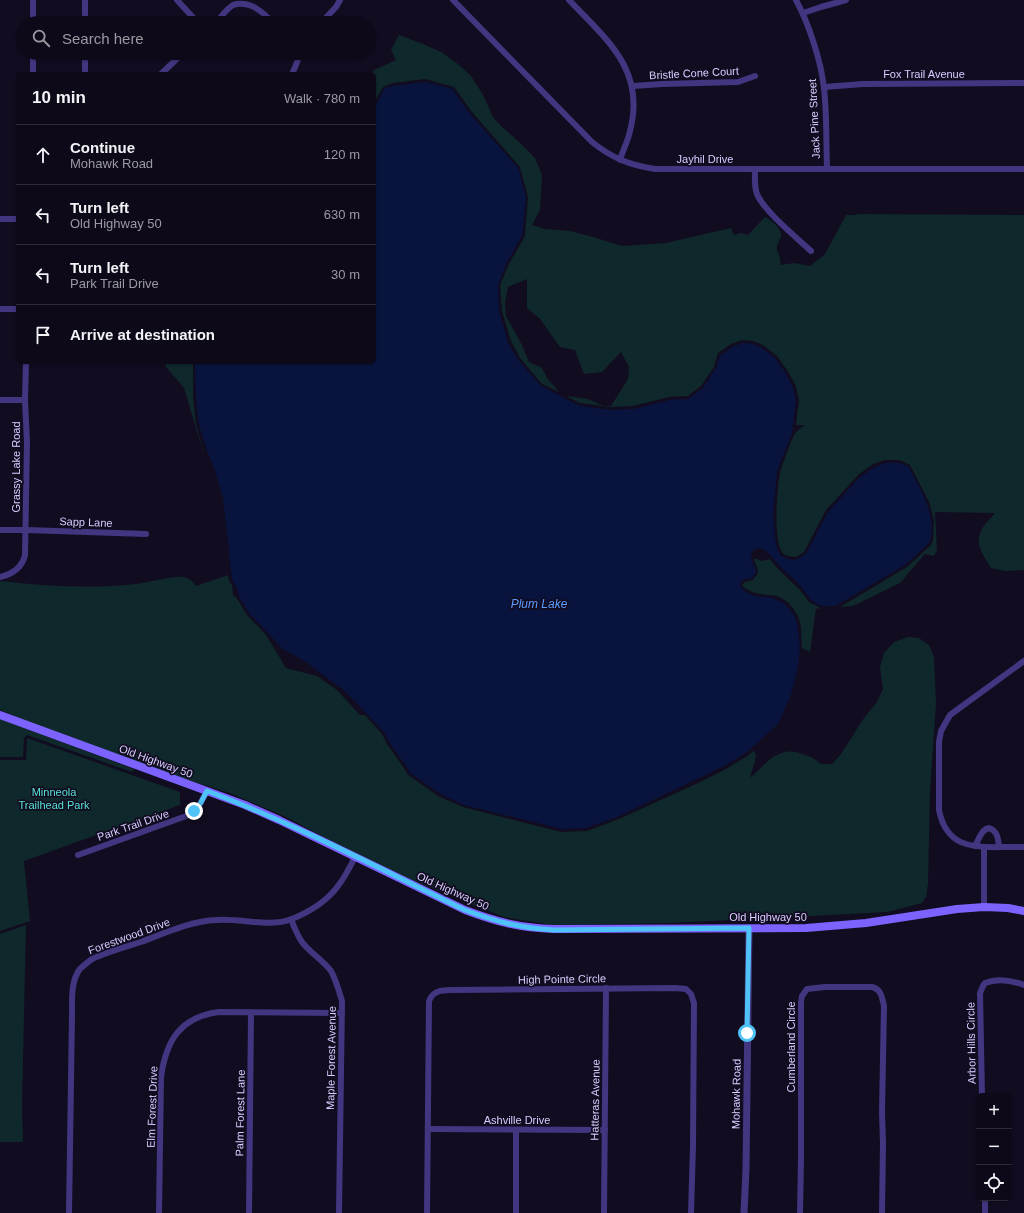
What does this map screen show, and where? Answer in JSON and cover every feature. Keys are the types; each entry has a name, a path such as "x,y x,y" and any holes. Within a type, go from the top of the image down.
{"main road":[{"name":"Old Highway 50","path":"0,715 207,791 272,817 465,910 515,926 554,930 806,928 892,920 937,912 984,907 1008,908 1024,911"}],"street":[{"path":"33,0 33,16"},
{"path":"85,0 85,16"},
{"path":"176,0 191,16"},
{"path":"328,16 340,0"},
{"name":"Jayhil Drive","path":"453,0 592,142 602,150 620,160 642,167 655,169 1024,169"},
{"path":"569,0 610,42 623,63 633,86 634,99 632,121 620,160"},
{"name":"Jack Pine Street","path":"796,0 803,13 812,37 824,87 827,168"},
{"path":"803,13 846,0"},
{"path":"222,16 233,5 245,2 256,6 266,16"},
{"path":"33,60 33,72"},
{"path":"85,60 85,72"},
{"path":"163,72 176,60"},
{"path":"293,72 298,60"},
{"name":"Bristle Cone Court","path":"633,86 738,82 755,76"},
{"name":"Fox Trail Avenue","path":"824,87 863,84 1024,84"},
{"path":"755,169 756,192 763,206 811,251"},
{"path":"0,219 16,219"},
{"path":"0,309 16,309"},
{"name":"Grassy Lake Road","path":"0,577 10,574 16,570 23,563 25,555 25,482 27,443 25,400 26,364"},
{"path":"0,400 25,400"},
{"name":"Sapp Lane","path":"0,530 146,534"},
{"path":"1024,661 950,715 941,731 939,742 939,810 943,825 952,836 964,843 984,848 1024,847"},
{"name":"Park Trail Drive","path":"78,855 182,819 189,815 200,804 207,791"},
{"path":"976,846 980,835 986,829 990,828 996,832 999,847"},
{"path":"984,848 984,907"},
{"name":"Forestwood Drive","path":"69,1213 72,1013 74,982 80,970 91,960 104,954 171,931 206,921 233,920 271,923 291,919 314,908 332,893 338,886 355,857"},
{"name":"Maple Forest Avenue","path":"291,919 298,937 323,961 330,970 342,1001 339,1213"},
{"name":"Mohawk Road","path":"744,1213 746,1169 749,928"},
{"name":"Arbor Hills Circle","path":"982,1093 980,994 982,988 985,983 996,981 1024,985"},
{"name":"Cumberland Circle","path":"800,1213 801,1002 802,996 807,989 832,987 875,988 883,998 882,1213"},
{"name":"Hatteras Avenue","path":"604,1213 606,988"},
{"name":"High Pointe Circle","path":"427,1213 430,1001 433,994 442,990 675,988 686,989 691,994 694,1003 691,1213"},
{"name":"Elm Forest Drive","path":"159,1213 161,1077 163,1062 166,1051 171,1042 184,1027 201,1016 220,1012 342,1013"},
{"name":"Palm Forest Lane","path":"249,1213 251,1012"},
{"name":"Ashville Drive","path":"428,1129 605,1130"},
{"path":"516,1130 516,1213"},
{"path":"985,1201 985,1213"}],"green space":[{"path":"399,35 441,52 458,64 471,76 483,95 493,117 535,158 542,175 540,210 532,225 545,229 570,231 622,246 666,243 731,228 734,235 741,233 748,235 765,217 776,225 781,233 777,247 780,265 795,263 810,266 825,254 846,215 1024,215 1024,570 1006,571 991,568 982,553 979,544 980,533 984,525 995,513 935,512 937,550 934,556 925,554 900,583 853,606 840,607 907,567 931,545 933,540 934,520 929,502 910,465 899,460 885,460 873,464 859,474 826,510 804,552 796,557 786,556 783,554 777,537 777,501 780,473 795,433 805,425 796,425 799,400 796,386 787,370 777,356 763,345 753,341 742,340 731,344 718,353 714,367 701,386 688,396 669,397 633,406 611,407 580,403 566,396 588,399 604,406 611,406 628,379 629,367 621,352 602,372 584,374 575,350 560,347 540,319 527,308 527,279 508,287 505,303 506,316 522,345 529,362 542,368 547,378 559,392 542,384 520,358 511,341 502,311 500,285 509,264 525,236 528,197 520,167 472,112 454,87 425,79 393,83 383,87 376,99 376,72 372,72 396,60 391,50"},
{"path":"165,364 193,364 193,398 196,424 205,458 184,388 166,367"},
{"path":"754,558 762,561 770,559 776,567 800,590 809,602 820,608 816,609 810,652 802,648 800,622 790,604 777,596 756,593 742,586 745,582 753,580 758,573"},
{"path":"228,575 229,581 232,585 233,595 238,600 247,615 266,635 286,668 317,676 337,690 360,715 365,715 382,734 407,774 438,796 463,807 561,832 587,831 619,819 726,769 753,751 756,754 750,778 772,758 784,752 799,753 811,757 821,764 832,764 841,754 864,718 877,702 883,689 880,667 884,653 894,642 908,637 919,638 929,645 934,657 936,703 930,792 928,884 926,897 922,903 887,912 672,923 553,925 504,917 416,882 354,853 286,817 227,792 168,774 48,730 0,710 0,581 84,587 118,586 184,577 189,579 196,586"},
{"path":"0,719 134,769 132,772 27,735 24,738 23,757 0,757"},
{"name":"Minneola Trailhead Park","path":"27,738 180,792 180,805 24,861 30,921 0,931 0,760 26,760"},
{"path":"26,925 22,1106 23,1142 0,1142 0,934"}],"water":[{"name":"Plum Lake","path":"426,82 452,89 470,114 518,168 526,197 522,236 507,262 498,285 499,311 508,343 518,360 541,386 580,406 610,410 634,409 670,400 688,399 703,388 716,368 720,356 732,347 743,343 753,344 762,348 775,358 785,372 793,388 796,400 792,433 777,471 773,515 775,538 778,551 781,556 796,560 806,554 828,512 860,477 875,467 886,463 899,463 908,466 922,493 930,513 931,534 929,543 905,565 835,606 821,606 817,604 768,552 760,548 754,550 751,558 756,572 752,578 744,579 740,583 740,587 754,596 773,598 785,604 794,615 797,623 800,648 798,666 791,695 778,724 747,752 724,766 617,817 586,828 562,829 464,805 439,793 409,772 384,732 346,692 306,662 283,649 249,613 240,598 232,579 223,497 199,424 196,398 195,364 376,364 376,104 385,88"}],"route":[{"path":"194,811 200,804 207,791 279,820 465,910 515,926 554,930 749,928 747,1033"}]}
